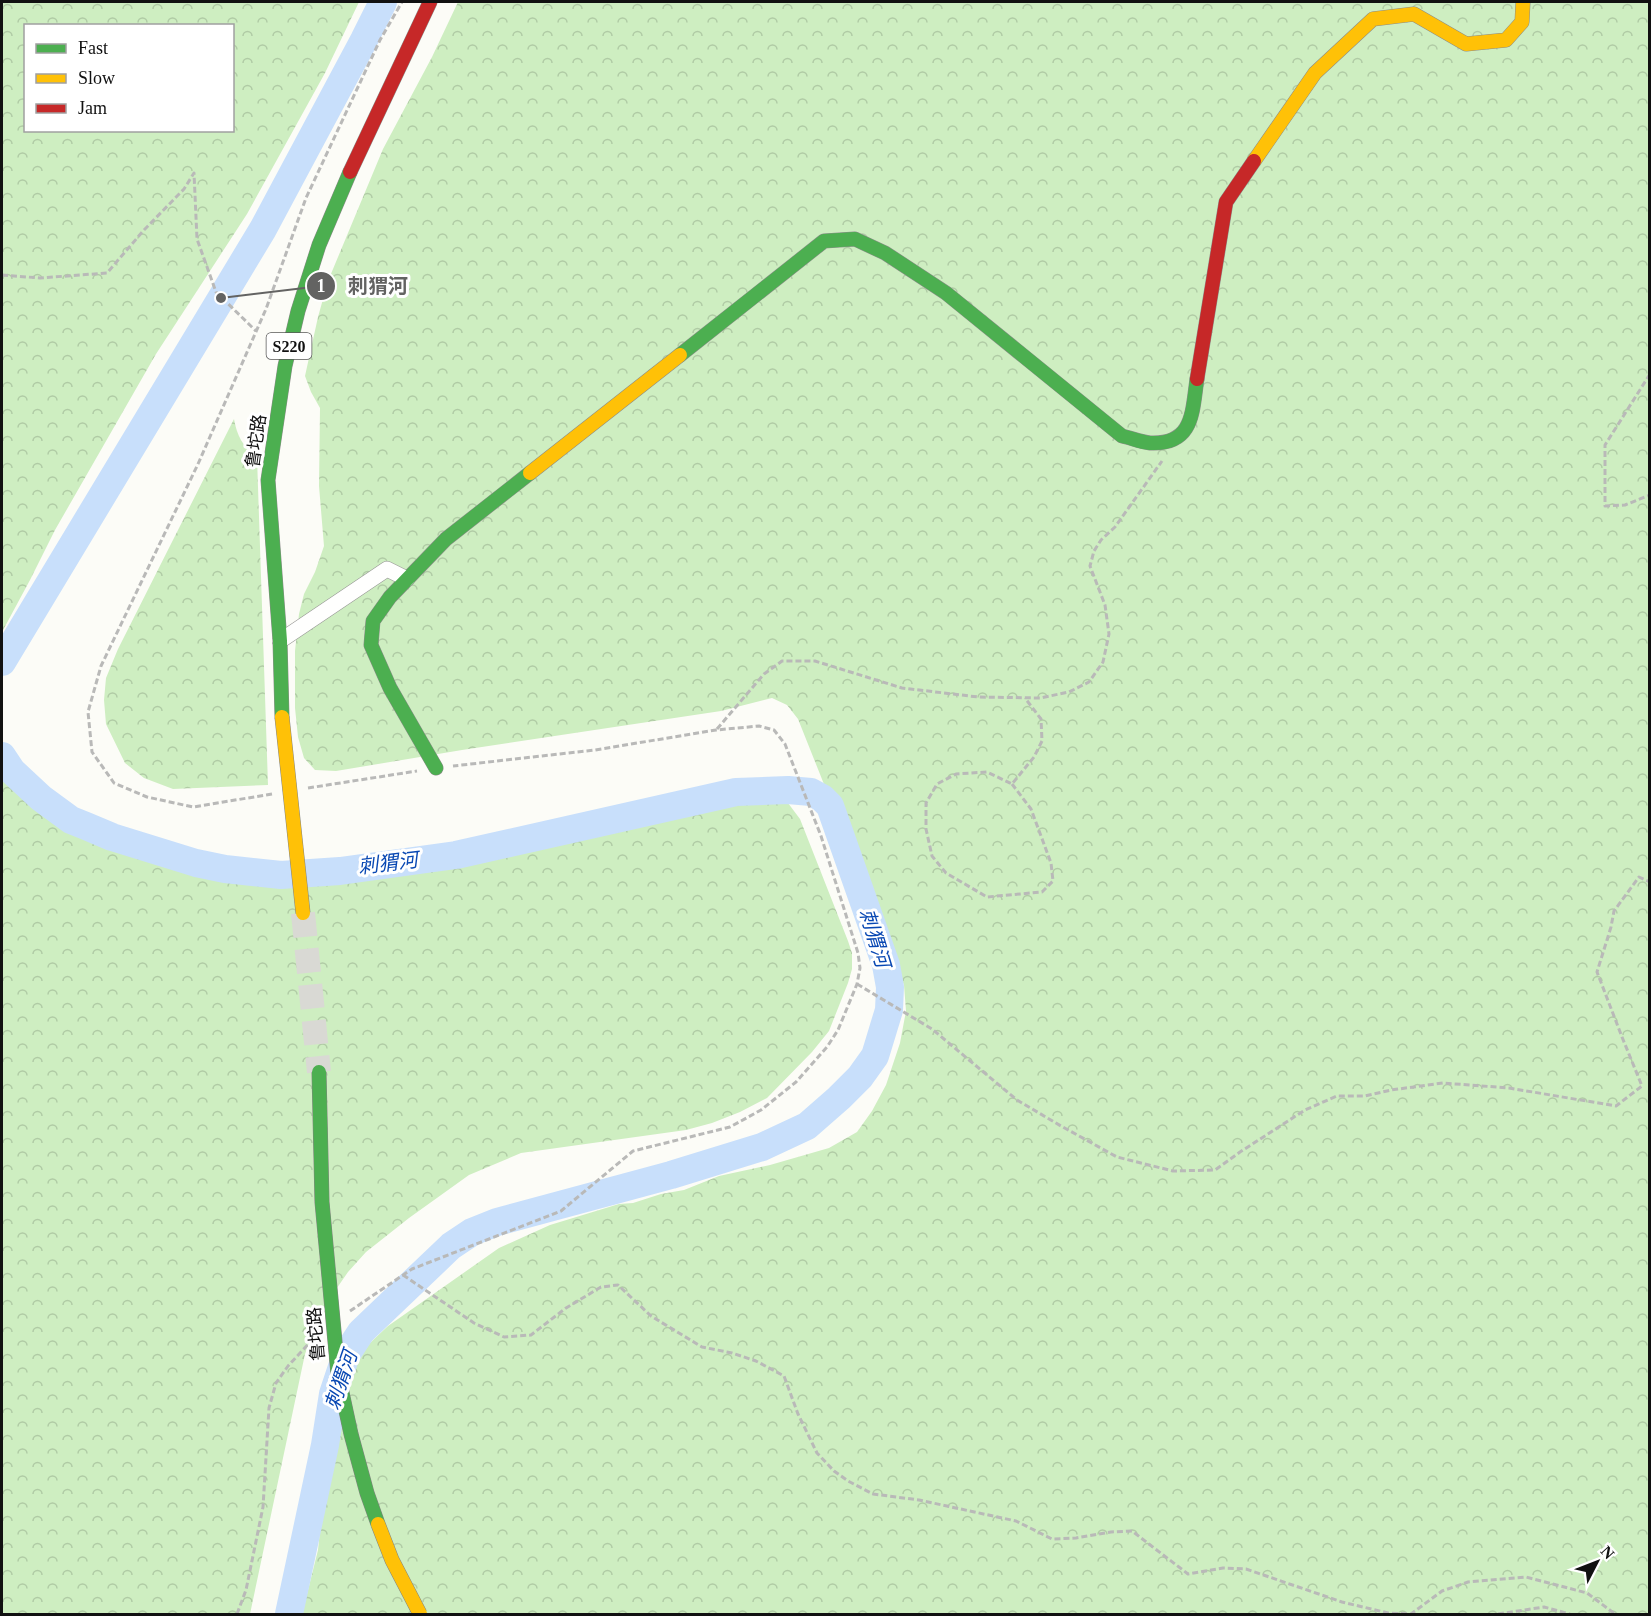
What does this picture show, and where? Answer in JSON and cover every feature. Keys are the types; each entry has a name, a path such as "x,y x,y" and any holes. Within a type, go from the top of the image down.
{"street":[{"name":"鲁坨路","path":"303,913 282,717 280,641 268,480 285,366 298,311 319,245 353,164 430,2"},
{"path":"436,768 390,688 371,645 374,621 390,597 446,539 824,241 855,239 885,252 946,293 1122,436 1150,443 1175,440 1187,429 1192,411 1226,202 1315,73 1373,19 1414,14 1466,44 1506,40 1522,22 1523,2"},
{"path":"280,641 387,569 407,579"},
{"name":"鲁坨路","path":"319,1072 322,1202 338,1374 367,1493 392,1560 420,1614"}],"path":[{"path":"274,794 193,807 147,797 114,783 92,752 88,712 101,666 198,464 266,309 306,198 381,40 402,2"},
{"path":"2,275 40,278 107,273 184,189 194,173 197,239 216,292 256,331"},
{"path":"1650,374 1605,445 1605,506 1625,505 1650,495"},
{"path":"716,730 764,674 782,661 815,661 902,688 978,697 1040,698 1069,692 1089,682 1103,662 1109,634 1105,605 1090,566 1094,551 1101,540 1115,528 1175,440"},
{"path":"1012,784 1034,758 1041,741 1041,719 1025,698"},
{"path":"309,788 436,768 595,750 716,730 759,726 774,730 785,744 821,836 858,953 860,968 857,984 838,1030 827,1047 796,1082 761,1110 730,1127 633,1151 561,1211 412,1269 349,1311"},
{"path":"987,772 1012,784 1030,808 1051,863 1053,880 1042,892 987,897 946,873 932,856 926,829 926,803 937,784 956,774 987,772"},
{"path":"857,984 932,1029 1017,1100 1117,1157 1173,1171 1215,1170 1305,1110 1337,1096 1365,1096 1443,1083 1509,1088 1616,1106 1642,1086 1597,972 1614,910 1639,877 1650,882"},
{"path":"403,1275 474,1323 504,1336 531,1335 566,1308 602,1287 618,1285 651,1316 702,1347 756,1361 784,1376 798,1414 817,1453 834,1471 873,1494 919,1500 1016,1521 1052,1539 1132,1531 1188,1574 1223,1568 1246,1569 1342,1602 1388,1613 1411,1614 1442,1591 1468,1582 1526,1577 1587,1593 1615,1614"},
{"path":"237,1614 246,1590 263,1507 269,1408 276,1383 288,1366 315,1337"},
{"path":"1498,1614 1544,1607 1570,1614"}],"green space":[{"path":"2,2 359,2 325,73 247,214 156,354 55,530 2,632"},
{"path":"458,2 1649,2 1649,1614 302,1614 318,1550 328,1483 351,1373 357,1358 372,1341 388,1326 499,1248 550,1225 619,1204 633,1203 661,1194 684,1190 719,1176 770,1165 829,1148 857,1132 886,1085 900,1043 906,1011 904,985 798,719 787,705 772,698 721,711 336,771 315,770 304,758 298,737 295,708 295,651 299,614 304,594 324,546 319,486 320,408 305,376 328,281 383,149 432,57"},
{"path":"234,419 241,441 257,457 268,785 173,789 144,778 125,763 106,724 104,700 106,678 118,649"},
{"path":"2,764 32,799 47,812 97,839 230,876 276,882 349,881 389,872 455,862 745,801 776,798 788,803 800,819 852,953 852,969 848,983 829,1031 767,1098 740,1112 686,1130 521,1153 469,1175 366,1252 348,1272 321,1311 305,1354 250,1614 2,1614"}],"waterway":[{"name":"刺猬河","path":"2,662 263,229 383,2"},
{"name":"刺猬河","path":"2,756 12,771 41,798 71,820 112,837 196,863 225,869 281,875 340,871 456,855 736,792 788,790 811,792 830,806 886,965 890,987 889,1010 875,1056 860,1077 807,1126 762,1147 671,1175 497,1222 472,1232 451,1246 361,1332 346,1355 333,1394 325,1445 289,1614"}],"tunnel":[{"path":"303,913 319,1072"}],"traffic: fast":[{"path":"282,717 280,641 268,480 285,366 298,311 319,245 350,172"},
{"path":"680,355 824,241 855,239 885,253 946,293 1122,436 1150,443 1164,442 1183,432 1192,414 1197,379"},
{"path":"436,768 390,688 371,645 373,621 390,597 446,539 530,473"},
{"path":"319,1072 322,1202 338,1374 351,1434 378,1524"}],"traffic: slow":[{"path":"1254,161 1315,73 1373,19 1414,14 1466,44 1506,40 1522,22 1523,2"},
{"path":"530,473 680,355"},
{"path":"282,717 303,913"},
{"path":"378,1524 392,1560 420,1614"}],"traffic: jam":[{"path":"350,172 430,2"},
{"path":"1197,379 1226,202 1254,161"}],"place":[{"name":"刺猬河","path":"221,298"}]}
